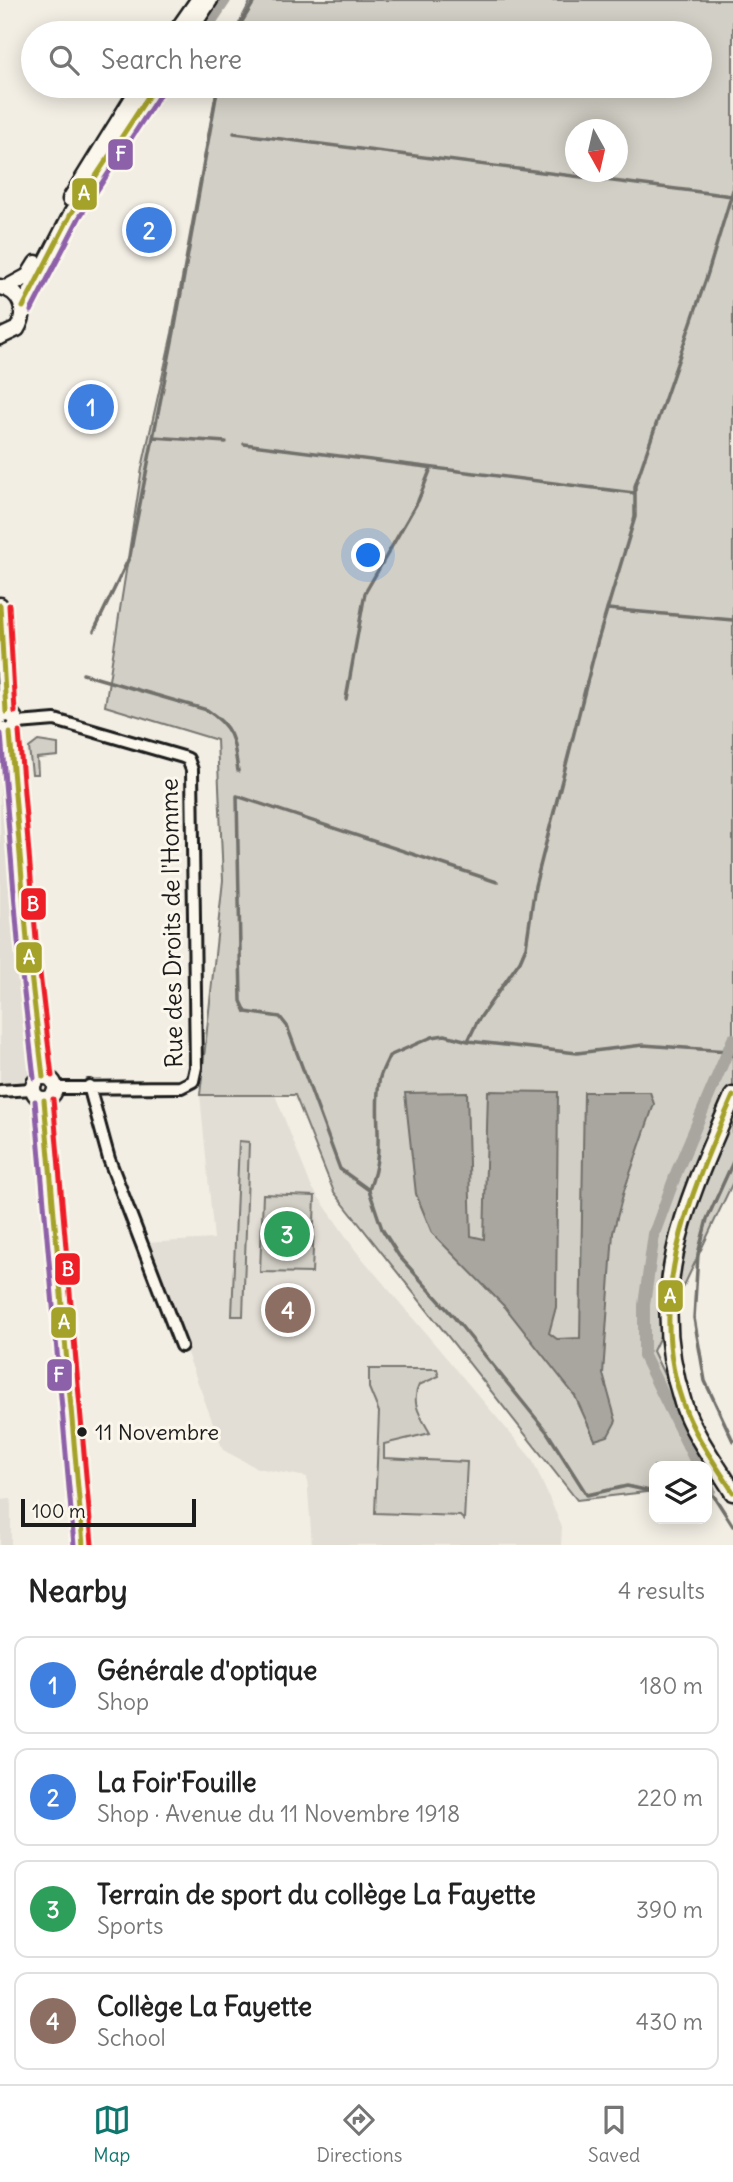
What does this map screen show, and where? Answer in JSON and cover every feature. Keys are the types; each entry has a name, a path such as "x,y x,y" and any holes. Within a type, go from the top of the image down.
{"main road":[{"path":"183,21 198,0"},
{"path":"196,21 210,0"},
{"path":"23,307 19,299 3,287 27,276 38,260 64,209 133,98"},
{"path":"0,337 17,328 23,307 71,214 147,98"},
{"path":"0,605 3,714 14,714 9,728 27,940 43,1077"},
{"path":"43,1077 51,1080 55,1087 51,1097 44,1100 38,1098 33,1089 34,1082 43,1077"},
{"path":"733,1096 692,1188 672,1256 667,1335 683,1405 733,1492"},
{"path":"44,1100 82,1542"}],"street":[{"name":"Rue des Droits de l'Homme","path":"9,728 55,720 188,759 192,770 196,1067 193,1081 181,1087 55,1087"},
{"path":"89,1086 108,1159 181,1346"},
{"path":"0,1091 33,1089"}],"shaded area":[{"path":"251,0 733,0 733,1182 653,1351 705,1461 649,1461 649,1492 577,1500 334,1192 295,1095 200,1095 223,880 217,740 105,706 142,468 172,333 215,98 712,98 712,21 240,21"},
{"path":"0,647 34,1091 0,1094"},
{"path":"38,741 58,744 58,756 37,758 38,774 32,774 29,748"},
{"path":"488,1091 558,1092 556,1307 549,1333 557,1339 580,1338 584,1092 650,1092 654,1104 624,1191 613,1233 603,1374 616,1421 608,1436 595,1440 575,1396 505,1307 432,1233 416,1194 405,1093 467,1092 471,1236 484,1239"},
{"path":"200,1095 275,1095 311,1186 356,1251 532,1459 562,1527 561,1545 312,1545 307,1477 257,1468 223,1450 146,1243 214,1239"},
{"path":"239,1141 249,1142 243,1316 232,1316"},
{"path":"263,1194 315,1196 312,1273 260,1272"},
{"path":"369,1369 437,1369 439,1376 419,1385 416,1398 418,1410 430,1433 384,1444 384,1458 467,1462 464,1520 460,1516 375,1513 379,1412 369,1388"},
{"path":"11,1499 11,1545 0,1545 0,1500"}],"waterway":[{"path":"211,21 225,0"},
{"path":"242,21 255,0"},
{"path":"94,631 130,556 216,98"},
{"path":"234,133 732,196"},
{"path":"468,1041 477,1022 520,961 526,947 535,886 597,643 635,517 635,486 707,276 733,190"},
{"path":"153,437 226,442"},
{"path":"244,444 634,493"},
{"path":"346,699 365,593 418,501 431,468"},
{"path":"607,609 733,620"},
{"path":"83,674 207,710 228,729 238,771"},
{"path":"497,882 237,796 241,1001 246,1012 280,1017 287,1026 340,1169 369,1190 382,1229 399,1256 453,1316 547,1432 587,1495 627,1486 649,1491"},
{"path":"369,1190 377,1160 378,1097 382,1072 389,1056 432,1037 445,1035 468,1041 577,1053 643,1045 728,1051"},
{"path":"696,1461 644,1356 644,1305 654,1234 677,1171 733,1039"},
{"path":"733,1162 707,1219 698,1254 694,1318 705,1381 733,1441"},
{"path":"712,1493 733,1526"}],"transit line":[{"name":"A","path":"23,307 71,214 147,98"},
{"name":"F","path":"31,311 79,218 157,98"},
{"name":"A","path":"0,605 6,712"},
{"name":"B","path":"9,605 15,712"},
{"name":"B","path":"19,732 36,939 52,1076"},
{"name":"A","path":"10,733 27,940 43,1077"},
{"name":"F","path":"1,734 18,941 34,1078"},
{"name":"A","path":"733,1096 687,1212 670,1292 669,1332 674,1373 687,1414 733,1492"},
{"name":"B","path":"53,1099 92,1544"},
{"name":"A","path":"44,1100 83,1545"},
{"name":"F","path":"35,1101 74,1545"}],"place":[{"name":"La Foir'Fouille","path":"149,230"},
{"name":"Générale d'optique","path":"91,407"},
{"name":"Terrain de sport du collège La Fayette","path":"287,1234"},
{"name":"Collège La Fayette","path":"288,1310"},
{"name":"11 Novembre","path":"82,1432"}]}
